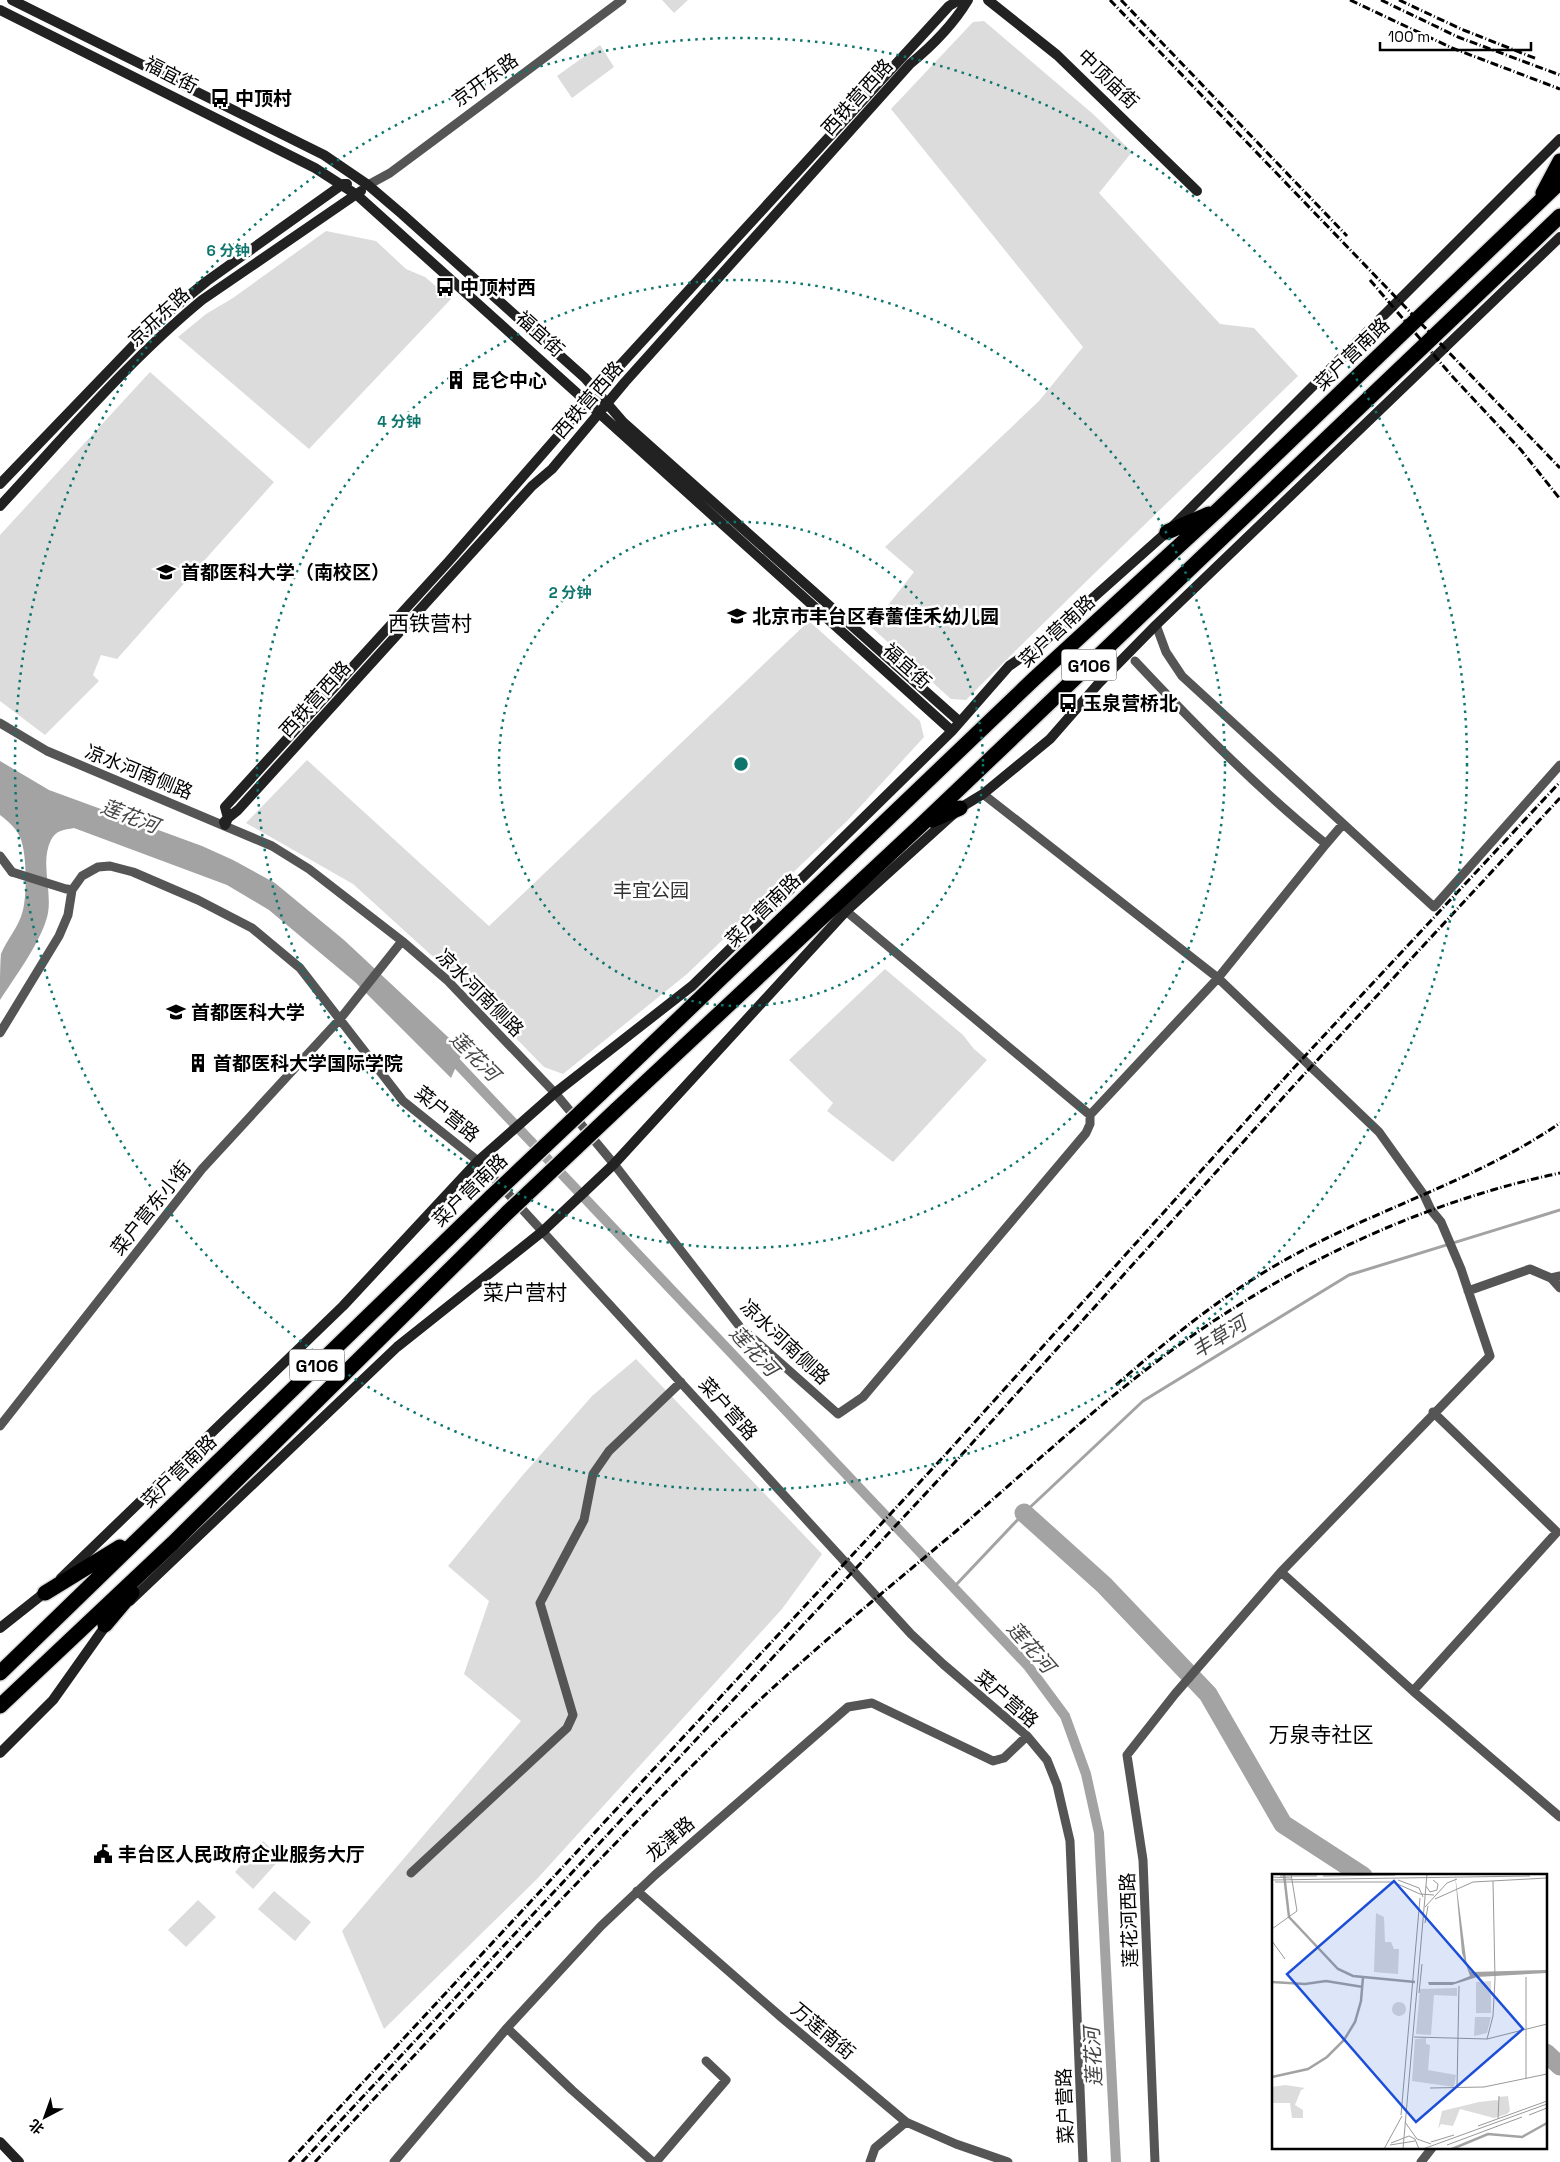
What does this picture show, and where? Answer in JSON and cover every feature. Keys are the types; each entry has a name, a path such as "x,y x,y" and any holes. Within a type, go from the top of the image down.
{"highway":[{"path":"1538,204 1560,160"},
{"name":"菜户营南路","path":"0,1674 492,1196 1034,679 1219,509 1560,182"},
{"name":"G106","path":"0,1706 173,1543 508,1212 920,826 1560,216"},
{"path":"1167,532 1219,509"},
{"path":"920,826 960,808"},
{"path":"44,1593 142,1534"},
{"path":"105,1625 173,1543"}],"street":[{"name":"福宜街","path":"12,0 320,152 368,186 586,378 624,422 960,722"},
{"name":"京开东路","path":"0,506 182,317 210,294 390,173 622,0"},
{"name":"西铁营西路","path":"225,822 225,807 454,555 597,392 949,6 959,0"},
{"name":"西铁营西路","path":"225,822 245,803 532,486 552,469 607,404 910,64 929,48 959,14 968,0"},
{"name":"中顶庙街","path":"988,0 1057,55 1197,191"},
{"name":"福宜街","path":"0,10 96,56 343,184 600,412 952,731"},
{"name":"菜户营南路","path":"0,1628 44,1593 343,1306 478,1161 555,1093 692,986 952,731 1009,666 1043,643 1167,532 1560,139"},
{"name":"京开东路","path":"0,484 155,322 206,281 343,184"},
{"path":"343,184 368,186"},
{"path":"0,1753 53,1700 105,1625 397,1347 543,1231 614,1164 846,911 960,808 983,794 1050,739 1099,683 1156,625 1560,237"},
{"path":"1156,625 1166,652 1182,676 1434,907 1560,765"},
{"path":"1135,661 1221,751 1326,844"},
{"name":"凉水河南侧路","path":"0,723 47,751 225,822 272,846 309,869 402,941 447,980 555,1093 614,1164 740,1327 838,1414 864,1397 1074,1148 1086,1133 1090,1124 1090,1115"},
{"path":"983,794 1218,978 1379,1132 1441,1222 1468,1291 1530,1269 1556,1277 1560,1288"},
{"path":"846,911 1090,1115 1218,978 1343,824"},
{"path":"0,856 12,872 69,889 68,915 60,936 0,1033"},
{"name":"菜户营路","path":"69,889 82,876 98,867 110,866 133,872 198,900 252,928 300,968 403,1101 478,1161 910,1634 1027,1736 1043,1754 1054,1776 1070,1841 1083,2162"},
{"name":"菜户营东小街","path":"0,1426 202,1169 340,1019 402,941"},
{"name":"莲花河西路","path":"1155,2162 1143,1860 1127,1755 1175,1694 1281,1572 1433,1412 1490,1356 1468,1291"},
{"path":"411,1873 567,1728 572,1715 540,1603 584,1520 592,1474 609,1451 681,1382"},
{"path":"1413,1691 1557,1532 1433,1412"},
{"path":"1281,1572 1413,1691 1560,1817"},
{"name":"龙津路","path":"394,2162 507,2028 601,1926 637,1891 848,1707 872,1703 993,1761 1004,1758 1027,1736"},
{"name":"万莲南街","path":"637,1891 781,2017 906,2122 956,2144 1008,2162"},
{"path":"507,2028 572,2090 654,2162 726,2080 706,2061"},
{"path":"870,2162 875,2148 906,2122"},
{"path":"0,2142 19,2162"},
{"path":"1421,2162 1430,2150"}],"green space":[{"path":"662,0 688,0 674,13"},
{"path":"984,21 1093,114 1132,152 1099,193 1220,324 1254,328 1298,376 966,700 951,699 871,627 914,572 885,547 1039,401 1083,347 891,109 973,22"},
{"path":"600,45 614,67 572,98 557,76"},
{"path":"326,231 376,241 406,269 425,277 451,299 309,449 178,337 206,314 233,298"},
{"path":"150,372 274,482 117,659 101,655 93,675 99,681 45,735 0,701 0,535"},
{"name":"丰宜公园","path":"809,621 920,721 924,737 848,820 687,974 563,1074 544,1067 462,983 353,884 246,823 307,760 489,926"},
{"path":"885,969 963,1035 974,1049 987,1060 893,1162 827,1111 833,1103 789,1060"},
{"path":"636,1359 822,1554 782,1609 537,1879 384,2029 342,1931 521,1721 464,1674 489,1601 448,1566 522,1476 592,1396"},
{"path":"263,1841 281,1858 253,1889 235,1872"},
{"path":"274,1891 311,1922 295,1941 258,1909"},
{"path":"198,1900 216,1917 186,1947 168,1930"}],"shaded area":[{"path":"0,761 49,790 202,846 233,860 275,883 344,940 463,1051 451,1078 355,982 269,910 227,885 74,828 58,832 51,840 46,857 49,904 45,923 28,958 0,1000 1,954 21,916 26,884 24,853 20,837 12,825 0,815"}],"waterway":[{"name":"莲花河","path":"448,1054 1028,1666 1065,1716 1086,1774 1099,1833 1116,2162"},
{"name":"丰草河","path":"954,1587 1024,1513 1143,1401 1349,1275 1560,1210"},
{"path":"1024,1513 1104,1585 1208,1694 1283,1824 1360,1874"},
{"path":"1548,2055 1560,2066"}],"railway":[{"path":"1110,0 1560,468"},
{"path":"1121,0 1347,236"},
{"path":"1350,0 1452,48 1560,89"},
{"path":"1381,0 1458,37 1560,75"},
{"path":"1399,0 1461,29 1537,59"},
{"path":"1370,280 1451,375 1521,450 1560,499"},
{"path":"289,2162 946,1454 1291,1071 1560,782"},
{"path":"302,2162 956,1461 1298,1081 1560,798"},
{"path":"1116,1385 1202,1314 1248,1282 1329,1237 1464,1177 1529,1143 1560,1123"},
{"path":"315,2162 582,1878 747,1712 823,1643 1121,1389 1222,1315 1314,1262 1361,1239 1409,1219 1509,1185 1560,1173"}],"place":[{"name":"中顶村","path":"220,98"},
{"name":"中顶村西","path":"445,287"},
{"name":"昆仑中心","path":"456,380"},
{"name":"首都医科大学（南校区）","path":"166,572"},
{"name":"北京市丰台区春蕾佳禾幼儿园","path":"737,616"},
{"name":"玉泉营桥北","path":"1068,703"},
{"name":"首都医科大学","path":"176,1012"},
{"name":"首都医科大学国际学院","path":"198,1063"},
{"name":"丰台区人民政府企业服务大厅","path":"103,1854"}],"district":[{"name":"西铁营村","path":"430,623"},
{"name":"菜户营村","path":"525,1292"},
{"name":"万泉寺社区","path":"1321,1734"}]}
